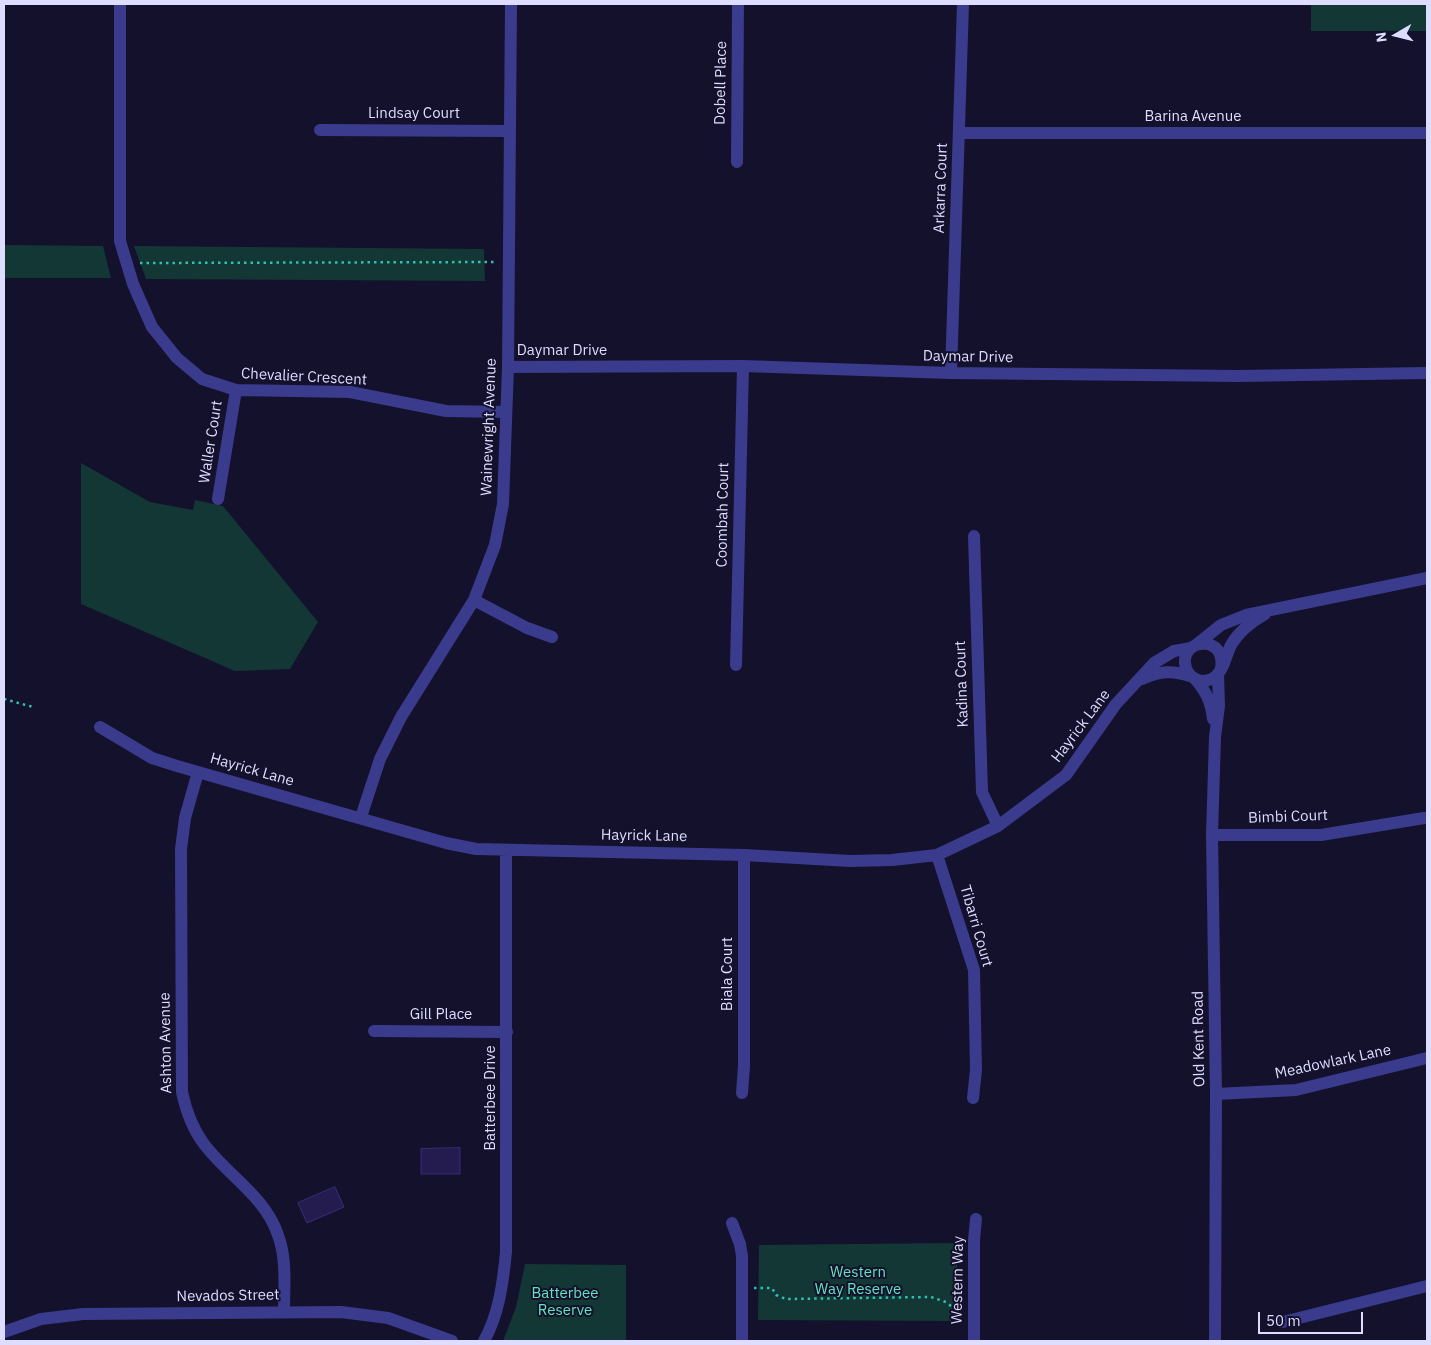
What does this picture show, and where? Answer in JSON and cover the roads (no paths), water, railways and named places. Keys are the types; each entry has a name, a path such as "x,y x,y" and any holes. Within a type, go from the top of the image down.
{"street":[{"name":"Chevalier Crescent","path":"120,4 118,198 120,241 133,284 152,327 177,358 202,379 236,390 350,392 446,411 505,412"},
{"name":"Wainewright Avenue","path":"361,817 380,759 401,717 474,600 495,545 503,504 508,367 508,130 511,4"},
{"name":"Dobell Place","path":"736,162 738,4"},
{"name":"Arkarra Court","path":"951,374 963,4"},
{"name":"Lindsay Court","path":"320,130 508,130"},
{"name":"Barina Avenue","path":"959,133 1427,133"},
{"name":"Daymar Drive","path":"508,367 743,366 951,374 1238,376 1427,373"},
{"name":"Coombah Court","path":"736,665 743,366"},
{"name":"Waller Court","path":"218,499 236,390"},
{"name":"Kadina Court","path":"974,536 982,792 998,826"},
{"name":"Hayrick Lane","path":"100,727 152,758 446,843 476,849 744,855 850,861 937,855 998,826 1066,775 1116,704 1154,663 1174,651 1193,646 1221,625 1246,614 1271,611 1427,578"},
{"path":"474,600 527,628 552,637"},
{"name":"Hayrick Lane","path":"1220,671 1232,644 1249,624 1271,611"},
{"path":"1208,644 1218,650 1222,662 1220,671 1207,680 1192,677 1186,670 1185,658 1193,646 1208,644"},
{"name":"Hayrick Lane","path":"1138,681 1155,673 1174,670 1192,677"},
{"name":"Old Kent Road","path":"1215,1341 1216,1094 1212,835 1215,737 1219,706 1220,671"},
{"name":"Old Kent Road","path":"1192,677 1205,690 1211,706 1215,737"},
{"name":"Ashton Avenue","path":"198,772 185,818 181,850 182,1092 186,1109 204,1144 256,1197 272,1221 283,1253 284,1311"},
{"name":"Bimbi Court","path":"1212,835 1321,835 1424,818"},
{"name":"Batterbee Drive","path":"484,1341 496,1310 503,1283 506,1252 506,851"},
{"name":"Biala Court","path":"742,1093 744,1066 744,855"},
{"name":"Tibarri Court","path":"937,855 974,970 976,1070 973,1098"},
{"name":"Gill Place","path":"374,1031 507,1032"},
{"name":"Meadowlark Lane","path":"1216,1094 1296,1090 1427,1058"},
{"name":"Western Way","path":"974,1341 974,1240 976,1219"},
{"path":"732,1223 740,1244 742,1341"},
{"path":"1283,1322 1427,1286"},
{"name":"Nevados Street","path":"4,1332 41,1319 83,1314 341,1312 388,1318 452,1341"}],"park label":[{"name":"Western Way Reserve","path":"858,1282"},
{"name":"Batterbee Reserve","path":"565,1302"}]}
